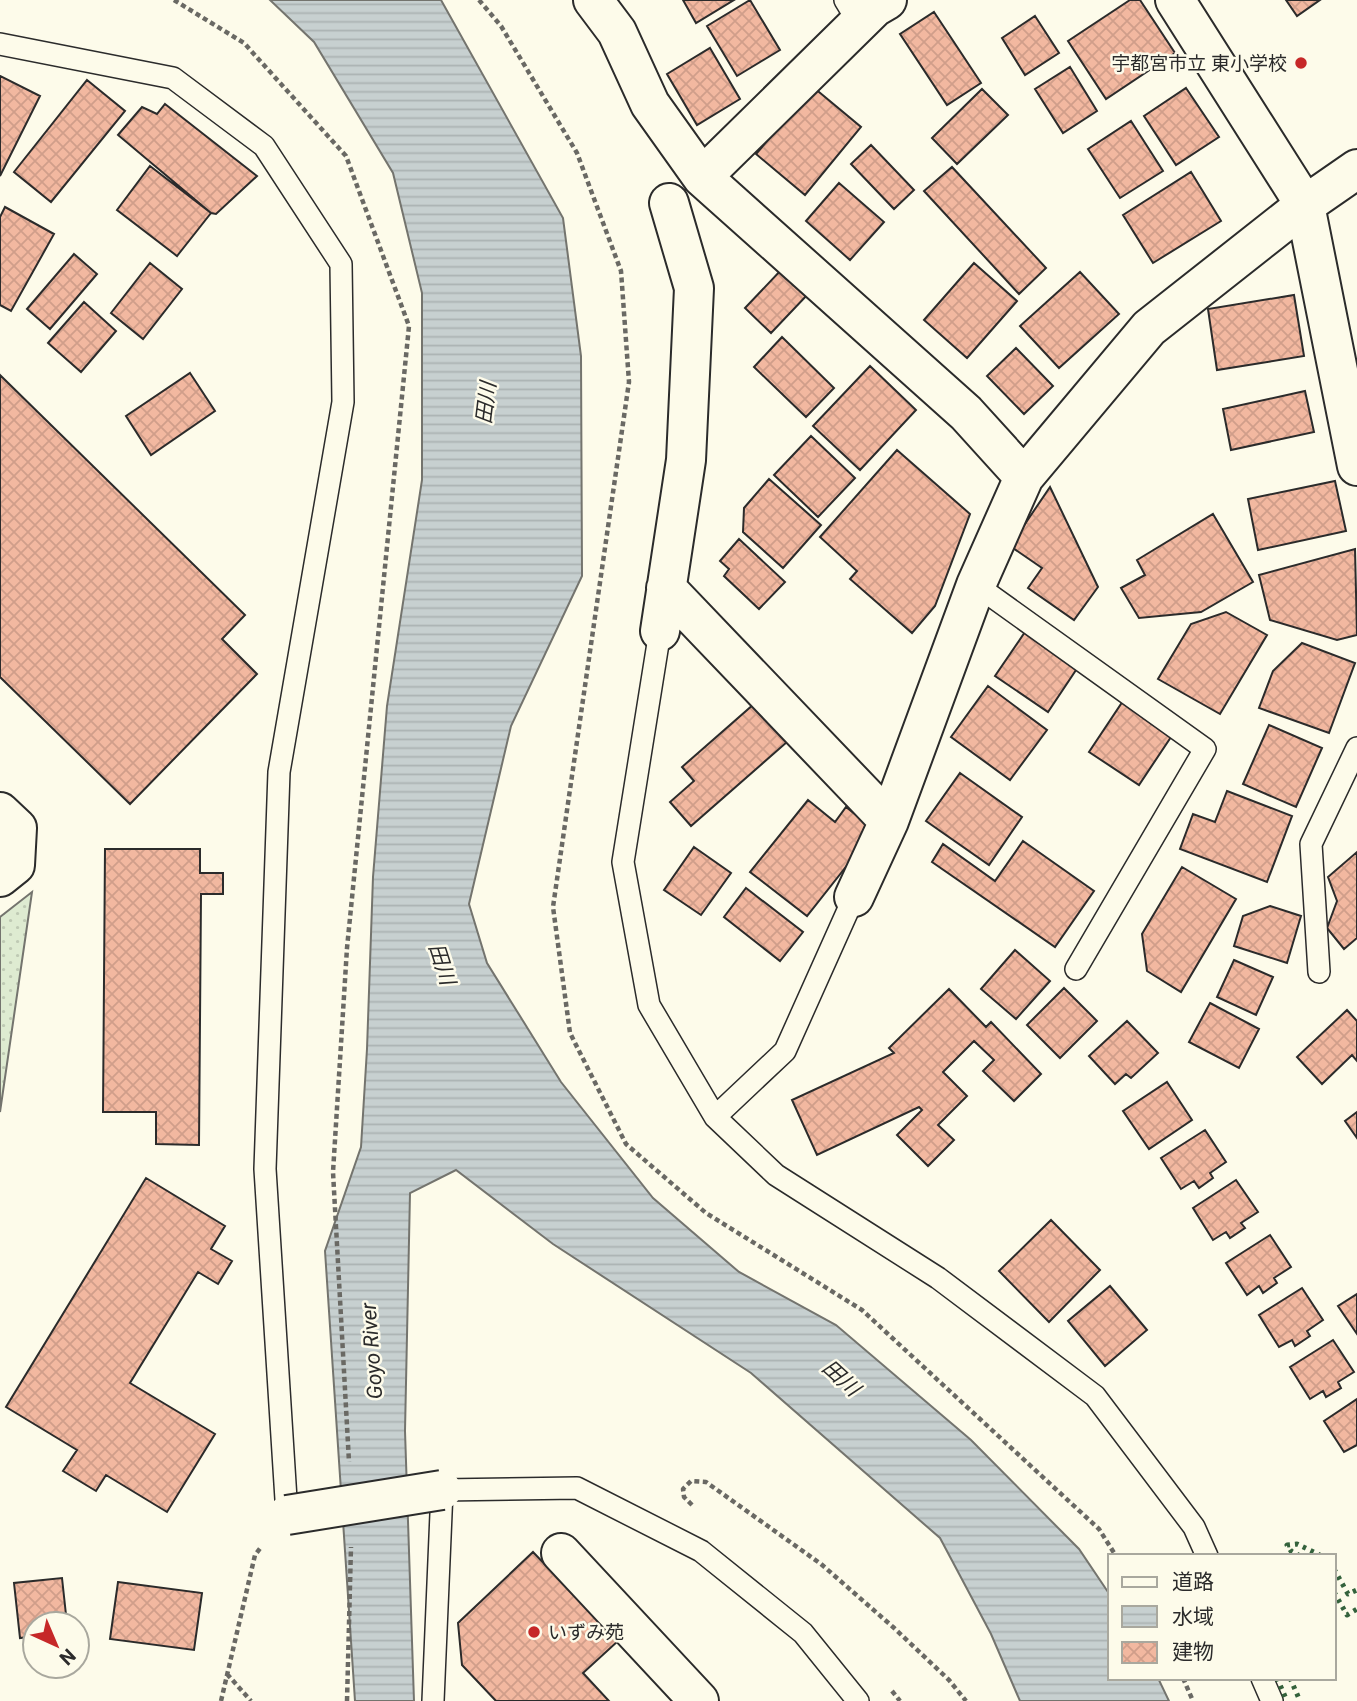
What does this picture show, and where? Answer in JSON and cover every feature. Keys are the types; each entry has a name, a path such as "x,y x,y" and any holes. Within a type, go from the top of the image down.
{"street":[{"path":"593,0 617,32 650,104 702,177 967,413 1024,477"},
{"path":"1175,0 1305,205 1357,466"},
{"path":"702,177 864,8"},
{"path":"854,897 889,821 976,585 1024,477 1149,328 1305,205 1357,169"},
{"path":"660,631 686,460 694,288 669,203"},
{"path":"666,588 889,821"},
{"path":"0,811 17,828 15,865 0,877"},
{"path":"287,1515 442,1490"},
{"path":"561,1553 699,1701"}],"lane":[{"path":"0,44 173,78 264,146 341,264 342,402 279,772 265,1169 287,1515"},
{"path":"976,585 1205,749 1076,969"},
{"path":"660,631 622,862 649,1005 715,1117 776,1175 938,1278 1095,1396 1194,1527 1206,1554"},
{"path":"1319,972 1311,844 1357,748"},
{"path":"715,1117 785,1051 854,897"},
{"path":"433,1701 442,1490 577,1488 701,1551 803,1633 858,1701"},
{"path":"1263,1680 1272,1701"}],"path":[{"path":"174,0 244,43 346,156 409,326 347,948 333,1172 349,1473"},
{"path":"479,0 501,26 577,153 621,271 629,382 552,907 570,1033 626,1144 706,1213 862,1310 1099,1529 1114,1554"},
{"path":"695,1507 684,1497 683,1489 691,1481 706,1482 821,1564 903,1636 949,1680 966,1701"},
{"path":"221,1701 255,1555 287,1515"},
{"path":"347,1701 351,1535"},
{"path":"227,1675 251,1701"},
{"path":"1184,1680 1194,1701"},
{"path":"891,1690 900,1701"}],"green space":[{"path":"32,892 0,1112 0,917"}],"water":[{"path":"270,0 441,0 563,218 581,356 582,576 511,726 469,904 487,963 561,1082 653,1198 739,1272 836,1325 971,1440 1079,1549 1108,1592 1108,1680 1159,1680 1169,1701 1020,1701 991,1634 940,1538 751,1373 553,1244 456,1170 410,1193 405,1431 414,1701 355,1701 325,1251 361,1147 373,877 387,706 422,480 422,293 393,173 314,42"}],"building":[{"path":"683,0 734,0 696,23"},
{"path":"750,0 780,50 737,76 707,26"},
{"path":"1130,0 1140,0 1175,53 1106,99 1068,41"},
{"path":"1286,0 1320,0 1297,16"},
{"path":"934,12 981,83 947,105 900,34"},
{"path":"1035,16 1059,53 1025,75 1002,38"},
{"path":"710,48 740,99 697,125 667,74"},
{"path":"1070,67 1097,111 1063,133 1035,89"},
{"path":"0,76 40,96 0,176"},
{"path":"87,80 125,111 51,202 14,172"},
{"path":"813,87 861,127 805,195 756,154"},
{"path":"1186,88 1219,137 1176,165 1144,116"},
{"path":"982,89 1008,115 957,164 932,138"},
{"path":"165,104 257,176 216,214 211,213 118,135 142,107 157,114"},
{"path":"1131,121 1163,171 1120,198 1088,149"},
{"path":"871,145 914,190 894,209 851,164"},
{"path":"150,166 211,213 177,256 117,210"},
{"path":"952,167 1046,268 1019,294 924,191"},
{"path":"1191,172 1221,221 1153,263 1123,215"},
{"path":"839,183 884,222 850,260 806,221"},
{"path":"5,207 54,234 11,311 0,305 0,217"},
{"path":"74,254 97,274 50,329 27,309"},
{"path":"150,263 182,289 143,339 111,313"},
{"path":"974,263 1017,301 967,358 924,320"},
{"path":"783,268 809,293 771,333 745,308"},
{"path":"1080,272 1119,314 1059,368 1020,326"},
{"path":"1294,295 1304,356 1217,370 1208,309"},
{"path":"84,302 116,331 81,372 48,343"},
{"path":"782,337 834,388 806,417 754,367"},
{"path":"1016,348 1053,386 1024,414 987,376"},
{"path":"870,366 916,410 860,470 813,426"},
{"path":"190,373 215,411 151,455 126,416"},
{"path":"0,375 245,615 222,639 257,674 130,804 0,677"},
{"path":"1305,391 1314,432 1231,450 1223,409"},
{"path":"811,436 855,478 818,517 774,475"},
{"path":"897,450 970,514 935,606 912,633 850,579 857,571 820,537"},
{"path":"769,479 821,525 783,568 743,532 744,508"},
{"path":"1335,481 1346,531 1258,550 1248,499"},
{"path":"1050,487 1098,587 1074,620 1028,588 1042,568 1010,546"},
{"path":"1213,514 1253,582 1201,612 1139,618 1121,588 1145,575 1137,560"},
{"path":"739,539 785,582 759,609 724,576 729,569 720,561"},
{"path":"1355,549 1357,635 1337,640 1270,620 1259,575"},
{"path":"1226,612 1267,635 1220,714 1158,679 1191,624"},
{"path":"1025,632 1078,667 1048,712 995,676"},
{"path":"1302,643 1355,663 1329,733 1259,708 1273,671"},
{"path":"988,686 1047,730 1010,780 951,737"},
{"path":"1123,701 1173,734 1139,785 1089,752"},
{"path":"754,704 787,742 691,826 670,802 694,781 682,767"},
{"path":"1269,725 1322,748 1296,807 1243,784"},
{"path":"960,773 1022,817 989,865 926,821"},
{"path":"1227,791 1292,816 1267,882 1180,849 1193,814 1215,822"},
{"path":"808,800 835,822 846,807 875,830 807,916 750,872"},
{"path":"1023,841 1094,891 1055,947 932,862 943,844 995,881"},
{"path":"694,847 731,873 701,915 664,890"},
{"path":"105,849 200,849 200,873 223,873 223,894 201,894 199,1145 156,1144 156,1112 103,1112"},
{"path":"1357,852 1357,938 1344,949 1327,928 1337,901 1328,877"},
{"path":"1182,867 1236,899 1181,992 1147,971 1142,934"},
{"path":"746,888 803,932 780,961 724,917"},
{"path":"1270,906 1301,916 1287,963 1234,946 1243,916"},
{"path":"1015,950 1050,981 1016,1019 981,989"},
{"path":"1234,960 1273,977 1256,1015 1217,997"},
{"path":"1064,988 1097,1021 1060,1058 1027,1025"},
{"path":"949,989 986,1027 991,1022 1041,1074 1014,1101 983,1071 994,1060 974,1041 943,1072 967,1096 938,1125 954,1140 928,1166 897,1135 922,1110 919,1107 817,1155 792,1100 894,1053 889,1048"},
{"path":"1210,1003 1259,1029 1239,1068 1189,1042"},
{"path":"1347,1010 1357,1021 1357,1061 1352,1055 1322,1084 1297,1057"},
{"path":"1127,1021 1158,1053 1131,1078 1126,1074 1115,1084 1089,1056"},
{"path":"1167,1082 1192,1120 1149,1149 1123,1111"},
{"path":"1357,1112 1357,1138 1345,1121"},
{"path":"1205,1130 1226,1162 1210,1173 1213,1178 1199,1188 1194,1181 1181,1189 1161,1158"},
{"path":"146,1178 225,1226 211,1249 232,1261 218,1284 198,1272 130,1383 215,1434 167,1512 106,1475 96,1491 63,1471 77,1450 6,1407"},
{"path":"1236,1180 1258,1212 1241,1223 1245,1228 1230,1238 1226,1232 1213,1240 1193,1208"},
{"path":"1051,1220 1100,1270 1049,1322 999,1271"},
{"path":"1270,1235 1291,1267 1274,1278 1277,1283 1263,1293 1259,1286 1247,1295 1226,1263"},
{"path":"1110,1286 1147,1330 1105,1366 1068,1321"},
{"path":"1302,1288 1323,1320 1307,1331 1310,1336 1295,1346 1292,1340 1279,1347 1259,1315"},
{"path":"1357,1294 1357,1334 1338,1306"},
{"path":"1333,1340 1354,1372 1338,1382 1341,1388 1326,1397 1323,1391 1310,1399 1290,1367"},
{"path":"1357,1399 1357,1445 1344,1452 1324,1421"},
{"name":"いずみ苑","path":"533,1552 618,1641 583,1673 609,1701 496,1701 462,1665 458,1623"},
{"path":"62,1578 65,1610 21,1610 20,1638 14,1583"},
{"path":"118,1582 202,1593 194,1650 110,1639"}],"hedge":[{"path":"1296,1554 1287,1545 1297,1544 1318,1554"},
{"path":"1336,1573 1348,1594 1357,1590"},
{"path":"1336,1596 1347,1615 1357,1609"},
{"path":"1278,1680 1287,1701"},
{"path":"1291,1680 1300,1701"}],"place":[{"name":"宇都宮市立 東小学校","path":"1301,63"},
{"name":"いずみ苑","path":"534,1632"}],"water label":[{"name":"田川","path":"486,403"},
{"name":"田川","path":"442,964"},
{"name":"Goyo River","path":"372,1351"},
{"name":"田川","path":"841,1378"}]}
